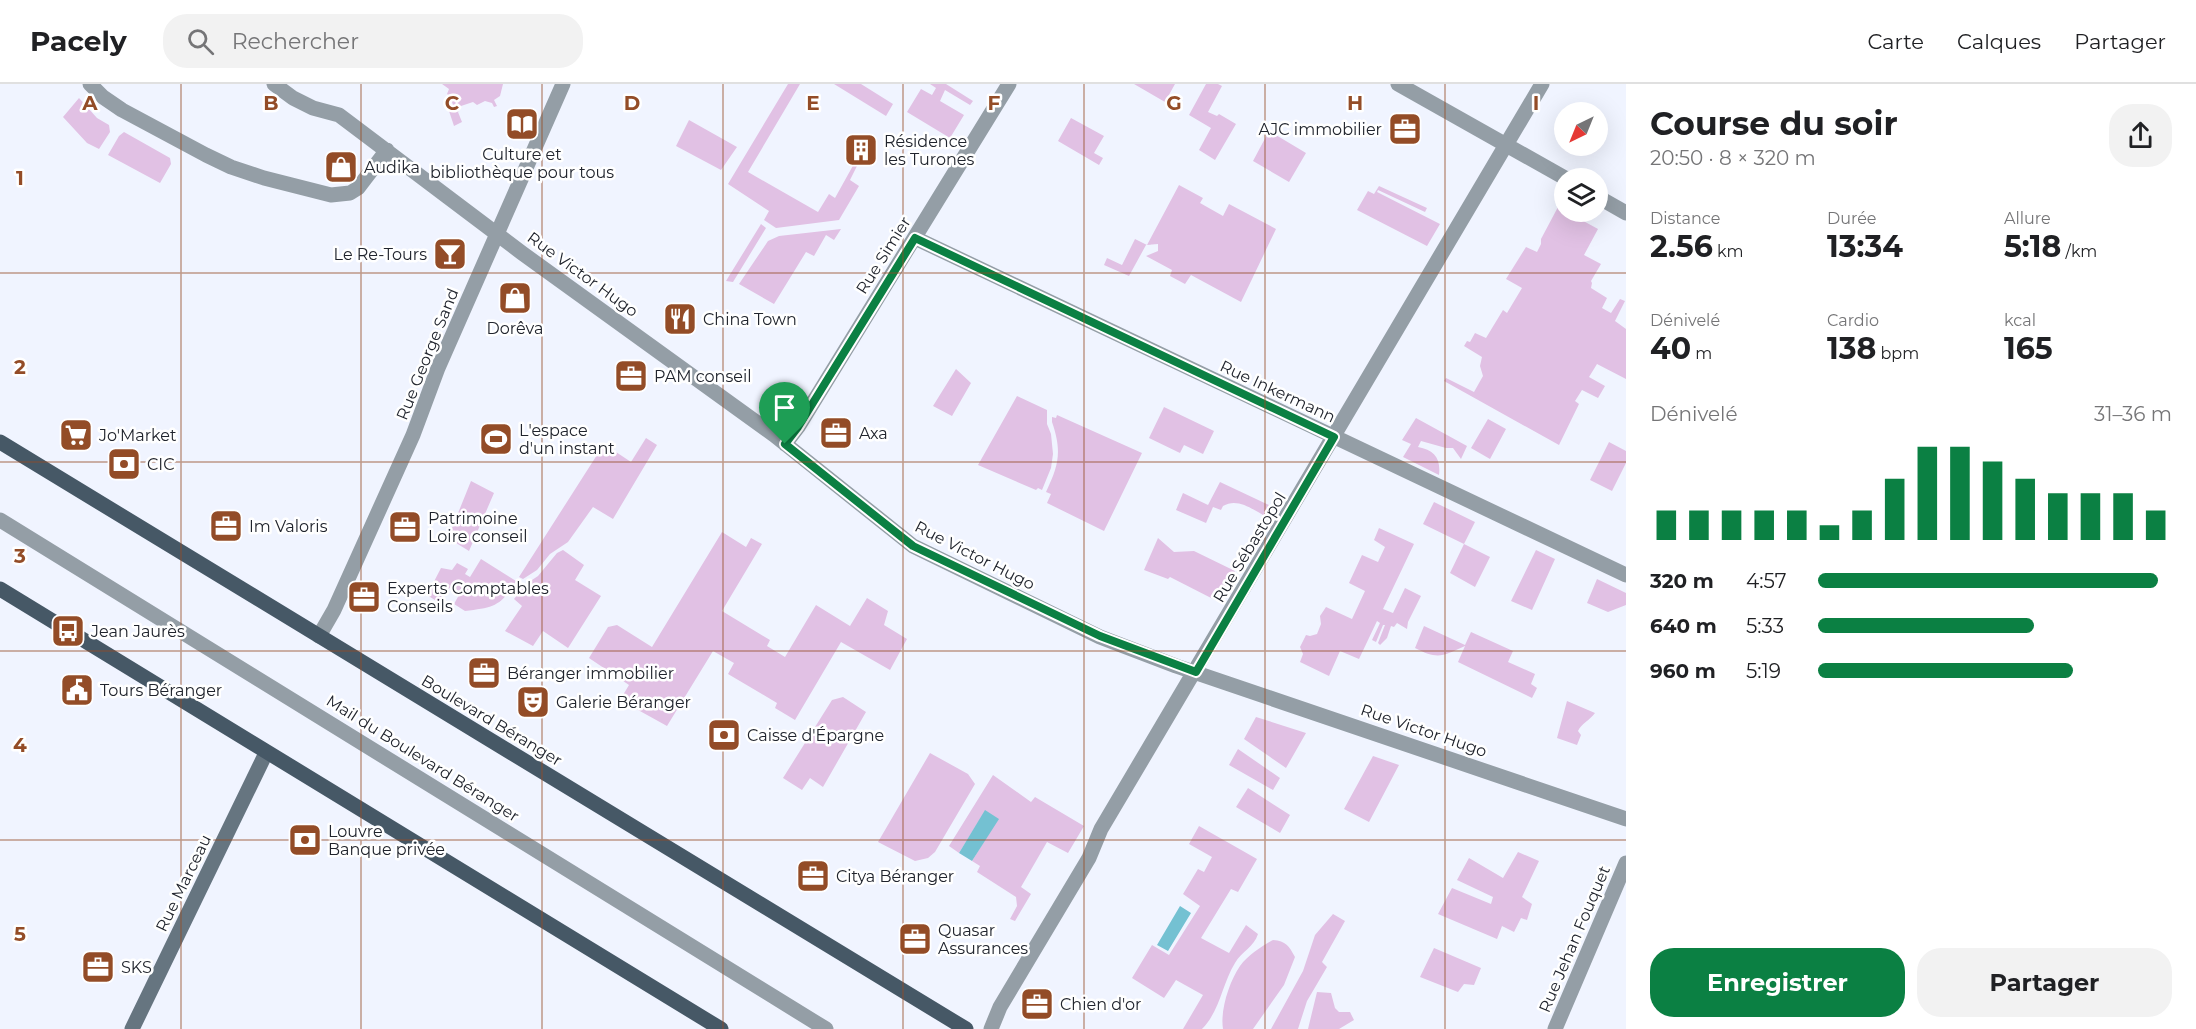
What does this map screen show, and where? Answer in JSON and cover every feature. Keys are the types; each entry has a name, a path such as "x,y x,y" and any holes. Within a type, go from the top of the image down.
{"main road":[{"name":"Boulevard Béranger","path":"0,442 966,1029"},
{"path":"0,589 721,1029"}],"street":[{"path":"90,84 103,97 122,110 214,159 264,178 331,195 350,193 358,188 387,150"},
{"name":"Rue Victor Hugo","path":"274,84 292,98 313,108 339,115 498,235 785,444 913,546 1100,636 1196,672 1626,819"},
{"name":"Rue George Sand","path":"320,636 413,435 438,368 563,84"},
{"name":"Rue Simier","path":"785,444 798,427 1009,84"},
{"path":"1398,84 1554,171"},
{"name":"Rue Sébastopol","path":"991,1029 1000,1007 1089,858 1101,829 1542,84"},
{"path":"1608,202 1626,213"},
{"name":"Rue Inkermann","path":"915,238 1626,575"},
{"name":"Mail du Boulevard Béranger","path":"0,520 826,1029"},
{"name":"Rue Marceau","path":"132,1029 266,753"},
{"name":"Rue Jehan Fouquet","path":"1555,1029 1626,863"}],"shaded area":[{"path":"442,84 503,84 500,96 494,100 497,106 494,107 492,103 485,101 477,105 473,102 461,106 458,112 462,122 454,126 449,111 454,108 447,94 449,89"},
{"path":"788,84 800,84 748,172 818,212 829,194 835,198 855,162 858,164 850,180 859,186 839,220 776,228 764,220 769,211 728,184"},
{"path":"834,84 861,84 893,104 886,116"},
{"path":"930,84 946,84 973,101 970,105 945,90 940,101 964,115 950,138 907,112 921,89 932,95 936,88"},
{"path":"1134,84 1175,84 1165,102"},
{"path":"1206,84 1222,86 1208,112 1217,116 1219,114 1236,124 1215,160 1199,150 1211,128 1189,115"},
{"path":"79,98 97,118 109,125 110,132 99,149 87,143 63,117"},
{"path":"1071,118 1104,136 1094,153 1103,158 1099,165 1058,141"},
{"path":"689,120 737,147 721,170 676,146"},
{"path":"1269,131 1306,153 1289,182 1253,161"},
{"path":"124,132 170,158 171,164 160,183 108,155 119,136"},
{"path":"1179,185 1203,198 1200,203 1223,216 1229,204 1276,229 1241,302 1191,275 1185,284 1170,276 1172,270 1146,256 1158,251 1158,244 1147,245"},
{"path":"1379,186 1427,208 1425,212 1378,190 1377,192 1440,224 1427,246 1357,210 1368,191 1374,194"},
{"path":"1554,215 1554,222 1585,222 1598,229 1584,255 1601,264 1591,281 1591,288 1607,298 1602,308 1611,313 1620,299 1625,301 1615,321 1626,329 1626,379 1597,364 1589,377 1605,386 1598,398 1582,390 1575,401 1579,404 1559,445 1444,381 1446,378 1474,392 1483,376 1480,366 1482,357 1464,346 1467,341 1470,342 1475,333 1486,338 1503,310 1507,313 1522,288 1506,279 1526,247 1537,252"},
{"path":"761,224 766,228 733,282 726,281"},
{"path":"841,229 834,240 826,235 814,256 806,252 774,304 739,284 768,241 779,236"},
{"path":"1135,239 1147,245 1129,276 1104,265 1107,258 1122,265"},
{"path":"956,369 971,383 952,416 933,406"},
{"path":"1017,396 1047,410 1047,424 1051,434 1053,454 1051,468 1042,490 1038,488 1036,490 978,465"},
{"path":"1164,407 1214,431 1203,454 1184,445 1180,453 1149,438"},
{"path":"1057,415 1142,453 1104,531 1047,503 1051,494 1046,492 1058,458 1057,441 1052,422 1052,417 1056,418"},
{"path":"1416,418 1467,446 1461,459 1453,448 1421,441 1418,447 1428,450 1437,459 1439,475 1403,457 1411,444 1402,440"},
{"path":"1488,419 1506,429 1490,459 1471,448"},
{"path":"646,438 657,445 613,519 593,507 568,542 550,554 537,570 523,579 519,577 604,444 631,462"},
{"path":"1609,442 1626,451 1626,463 1612,491 1590,480"},
{"path":"471,481 494,493 469,551 448,538"},
{"path":"1220,482 1273,507 1267,517 1234,503 1223,506 1221,510 1213,507 1206,523 1176,510 1183,493 1208,505"},
{"path":"1434,502 1475,522 1464,544 1423,524"},
{"path":"1379,528 1414,544 1383,609 1393,613 1405,588 1421,596 1408,622 1407,629 1397,623 1394,627 1391,626 1387,638 1380,645 1378,643 1385,625 1376,642 1372,640 1380,623 1377,621 1359,659 1340,651 1329,676 1300,662 1303,654 1300,647 1306,635 1317,634 1321,624 1320,616 1326,607 1352,619 1365,591 1349,583 1362,555 1378,562 1385,547 1374,540"},
{"path":"722,532 746,547 751,538 762,544 722,611 770,640 767,646 785,657 816,605 850,626 867,598 888,611 884,625 907,639 890,670 841,642 795,720 775,708 777,703 728,674 734,663 713,651 667,726 620,700 629,685 589,658 608,627 617,625 652,647"},
{"path":"1158,538 1174,552 1194,551 1235,571 1217,601 1170,577 1168,579 1144,570"},
{"path":"1464,544 1490,557 1475,587 1450,573"},
{"path":"563,550 584,565 575,580 601,596 568,648 543,631 533,646 505,631 522,606 514,599 526,584 538,576 557,553"},
{"path":"1536,550 1555,559 1532,610 1511,601"},
{"path":"481,559 516,581 500,601 490,607 465,611 454,604 459,595 450,588 438,602 427,595 441,568 452,570 457,563 468,569 465,574 470,577"},
{"path":"1597,579 1626,593 1626,605 1608,612 1587,603"},
{"path":"1424,626 1465,645 1471,632 1513,651 1508,662 1535,674 1531,684 1537,688 1532,698 1458,662 1465,646 1440,655 1429,654 1415,648"},
{"path":"843,697 866,712 823,787 810,778 802,790 783,778 832,700"},
{"path":"1567,701 1595,713 1579,729 1581,735 1577,745 1557,738"},
{"path":"1256,717 1306,733 1286,768 1244,739"},
{"path":"1238,749 1280,778 1273,790 1229,765"},
{"path":"930,753 968,774 975,784 935,852 928,858 915,861 878,842"},
{"path":"1373,756 1399,765 1369,822 1344,809"},
{"path":"993,775 1031,802 1035,797 1084,826 1068,853 1047,842 1021,887 1031,894 1015,921 1010,919 1017,906 1016,897 977,872 980,866 972,861 998,819 985,811 959,853 949,846"},
{"path":"1248,788 1290,815 1280,833 1236,807"},
{"path":"1199,826 1257,859 1238,892 1231,889 1201,938 1229,953 1246,925 1258,934 1254,942 1235,963 1208,1022 1202,1029 1183,1029 1203,995 1176,980 1164,998 1132,978 1152,945 1169,955 1200,906 1183,894 1198,869 1204,872 1212,857 1189,844"},
{"path":"1518,852 1539,861 1522,897 1532,904 1527,920 1521,918 1514,932 1502,926 1497,939 1438,914 1452,888 1491,904 1493,897 1457,880 1469,858 1503,878"},
{"path":"1333,914 1345,921 1322,962 1327,967 1307,1001 1298,1029 1271,1029 1303,971 1315,935"},
{"path":"1273,940 1287,945 1295,957 1284,985 1253,1029 1223,1029 1224,1005 1236,973 1243,962 1259,948"},
{"path":"1434,948 1481,968 1474,985 1464,984 1458,992 1420,977"},
{"path":"1317,992 1331,993 1335,1008 1339,1012 1350,1012 1354,1020 1339,1029 1308,1029"}],"water":[{"path":"985,810 999,819 972,861 959,853"},
{"path":"1180,906 1191,913 1168,951 1157,945"}],"place":[{"name":"Culture et bibliothèque pour tous","path":"522,124"},
{"name":"AJC immobilier","path":"1405,129"},
{"name":"Résidence les Turones","path":"861,150"},
{"name":"Audika","path":"341,167"},
{"name":"Le Re-Tours","path":"450,254"},
{"name":"Dorêva","path":"515,298"},
{"name":"China Town","path":"680,319"},
{"name":"PAM conseil","path":"631,376"},
{"name":"Axa","path":"836,433"},
{"name":"Jo'Market","path":"76,435"},
{"name":"L'espace d'un instant","path":"496,439"},
{"name":"CIC","path":"124,464"},
{"name":"Im Valoris","path":"226,526"},
{"name":"Patrimoine Loire conseil","path":"405,527"},
{"name":"Experts Comptables Conseils","path":"364,597"},
{"name":"Jean Jaurès","path":"68,631"},
{"name":"Béranger immobilier","path":"484,673"},
{"name":"Tours Béranger","path":"77,690"},
{"name":"Galerie Béranger","path":"533,702"},
{"name":"Caisse d'Épargne","path":"724,735"},
{"name":"Louvre Banque privée","path":"305,840"},
{"name":"Citya Béranger","path":"813,876"},
{"name":"Quasar Assurances","path":"915,939"},
{"name":"SKS","path":"98,967"},
{"name":"Chien d'or","path":"1037,1004"}],"route":[{"path":"915,238 1334,437 1196,672 1100,636 913,546 785,444 798,427 915,238"}]}
